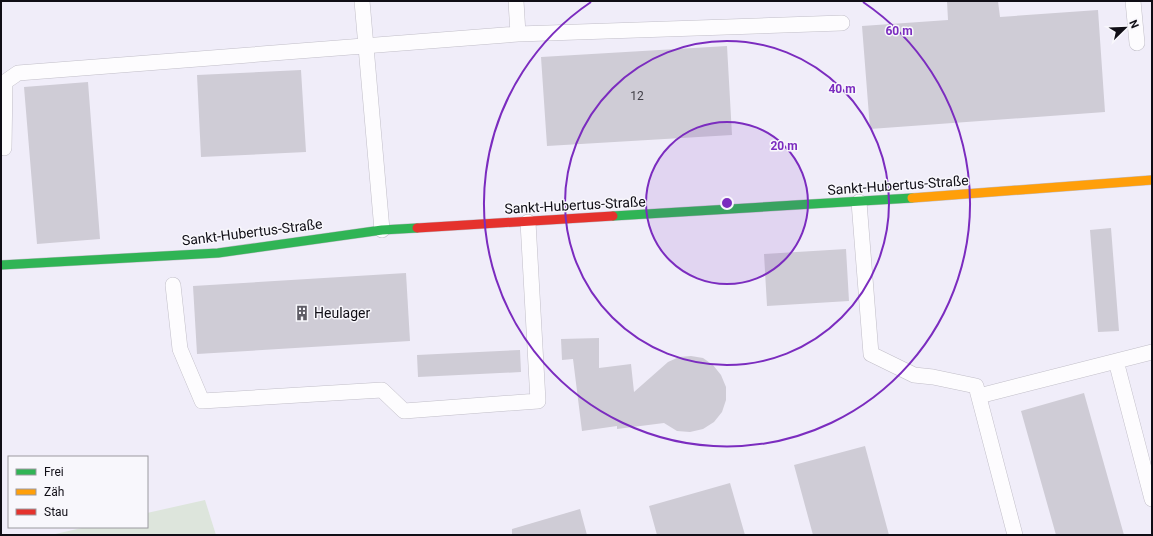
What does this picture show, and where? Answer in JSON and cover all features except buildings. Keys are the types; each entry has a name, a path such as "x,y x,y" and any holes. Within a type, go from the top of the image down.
{"street":[{"name":"Sankt-Hubertus-Straße","path":"1,265 218,253 382,230 859,202 1152,180"}],"lane":[{"path":"362,1 382,230"},
{"path":"516,1 518,34"},
{"path":"1133,1 1137,43"},
{"path":"4,148 5,82 18,73 518,34 842,23"},
{"path":"859,202 871,354 914,375 933,376 976,386 1016,535"},
{"path":"173,285 180,349 202,402 382,390 404,411 538,401 528,222"},
{"path":"979,396 1152,352"},
{"path":"1116,361 1152,499"}],"shaded area":[{"path":"205,500 216,535 51,535 82,528 148,528 148,513"}],"traffic: fast":[{"path":"613,216 912,198"},
{"path":"1,265 218,253 382,230 417,228"}],"traffic: slow":[{"path":"912,198 1152,180"}],"traffic: jam":[{"path":"417,228 613,216"}],"place":[{"name":"Heulager","path":"302,313"}]}
